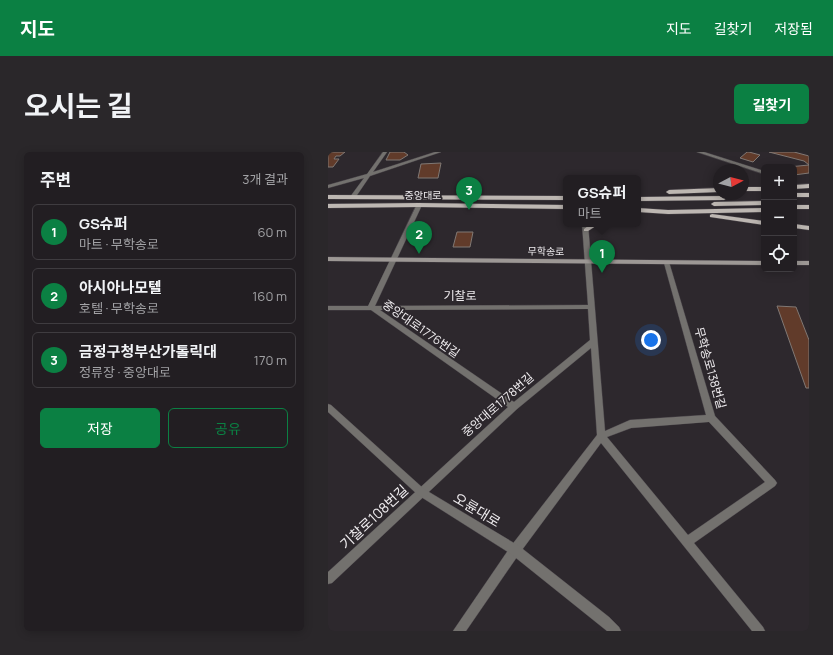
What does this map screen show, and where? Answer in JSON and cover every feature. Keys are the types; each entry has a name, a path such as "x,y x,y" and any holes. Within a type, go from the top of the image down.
{"main road":[{"path":"797,187 809,186"},
{"path":"749,189 761,188"},
{"path":"641,193 713,190"},
{"path":"797,195 809,194"},
{"name":"중앙대로","path":"328,197 563,198"},
{"path":"641,199 761,197"},
{"path":"797,201 809,201"},
{"path":"641,207 761,203"},
{"name":"중앙대로","path":"328,206 419,205 563,207"},
{"path":"797,207 809,207"},
{"path":"641,210 686,212 761,210"},
{"path":"797,211 809,211"},
{"path":"641,217 668,212"},
{"path":"686,212 761,223"},
{"path":"797,226 809,228"},
{"name":"무학송로","path":"328,259 761,263"},
{"path":"797,263 809,263"}],"street":[{"path":"353,197 385,152"},
{"path":"328,187 439,152"},
{"path":"699,152 761,172"},
{"name":"중앙대로1776번길","path":"419,205 371,307 514,407"},
{"path":"585,227 601,436 759,631"},
{"name":"무학송로138번길","path":"667,263 711,418 772,483 687,542"},
{"name":"기찰로","path":"328,308 592,307"},
{"name":"중앙대로1778번길","path":"421,492 514,407 594,341"},
{"name":"오륜대로","path":"328,407 421,492 515,550 605,621 615,631"},
{"path":"459,631 515,550 601,436 630,424 711,418"},
{"name":"기찰로108번길","path":"328,579 421,492"}],"building":[{"path":"328,152 345,152 340,156 336,156 334,159 339,159 333,167 328,167"},
{"path":"390,152 404,152 408,155 400,160 386,160"},
{"path":"747,152 760,155 753,162 740,158"},
{"path":"769,152 794,152 809,156 809,165 804,161"},
{"path":"441,163 438,178 418,178 421,164"},
{"path":"809,165 809,173 797,175 797,166"},
{"path":"457,232 473,232 470,247 453,247"},
{"path":"777,306 796,307 809,340 809,388 806,388"}],"place":[{"name":"금정구청부산가톨릭대","path":"469,210"},
{"name":"아시아나모텔","path":"419,254"},
{"name":"GS슈퍼","path":"602,273"}]}
